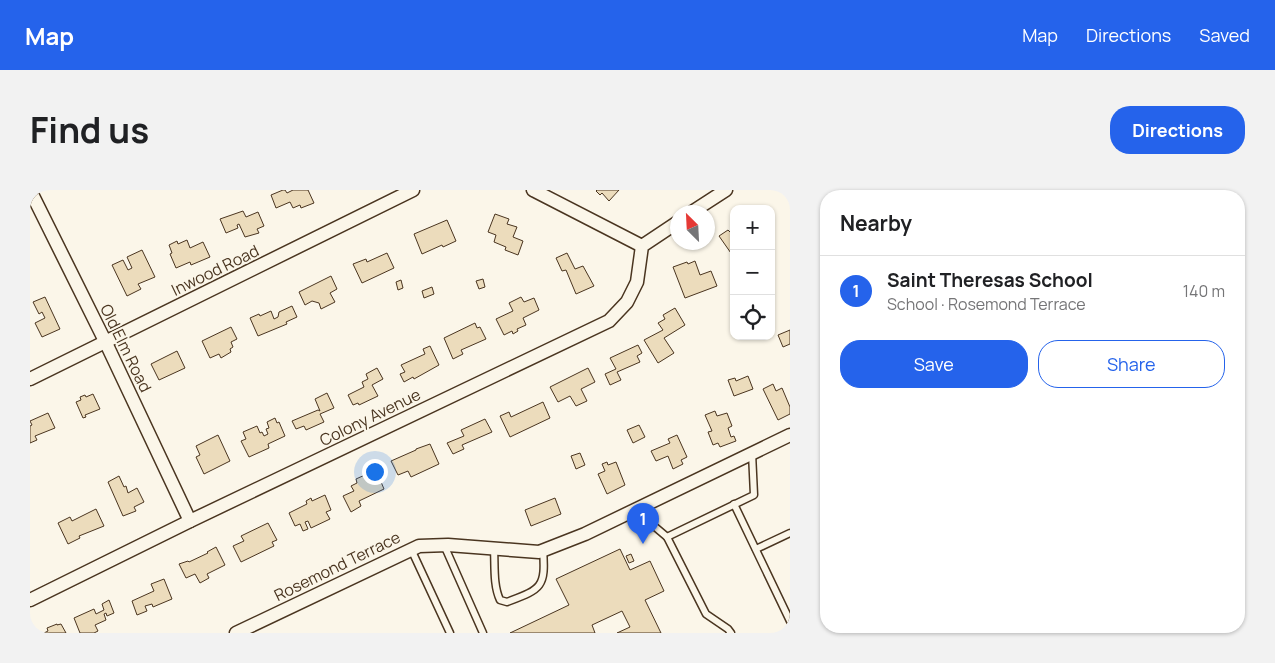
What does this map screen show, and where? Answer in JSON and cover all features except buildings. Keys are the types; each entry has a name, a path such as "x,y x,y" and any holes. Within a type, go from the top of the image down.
{"street":[{"name":"Old Elm Road","path":"30,190 106,343 190,521"},
{"name":"Inwood Road","path":"30,379 413,190"},
{"path":"534,190 642,246 670,227"},
{"path":"703,205 726,190"},
{"name":"Colony Avenue","path":"30,600 190,521 609,321 627,302 637,282 642,246"},
{"name":"Rosemond Terrace","path":"236,633 419,546 444,545 539,552 585,534 790,434"}],"lane":[{"path":"667,537 754,495 752,453"},
{"path":"734,504 790,621"},
{"path":"635,510 667,537 706,614 731,633"},
{"path":"756,550 790,533"},
{"path":"444,545 483,633"},
{"path":"411,549 450,633"},
{"path":"494,549 497,594 500,600 507,602 525,595 540,584 543,579 543,550"}],"place":[{"name":"Saint Theresas School","path":"643,544"}]}
